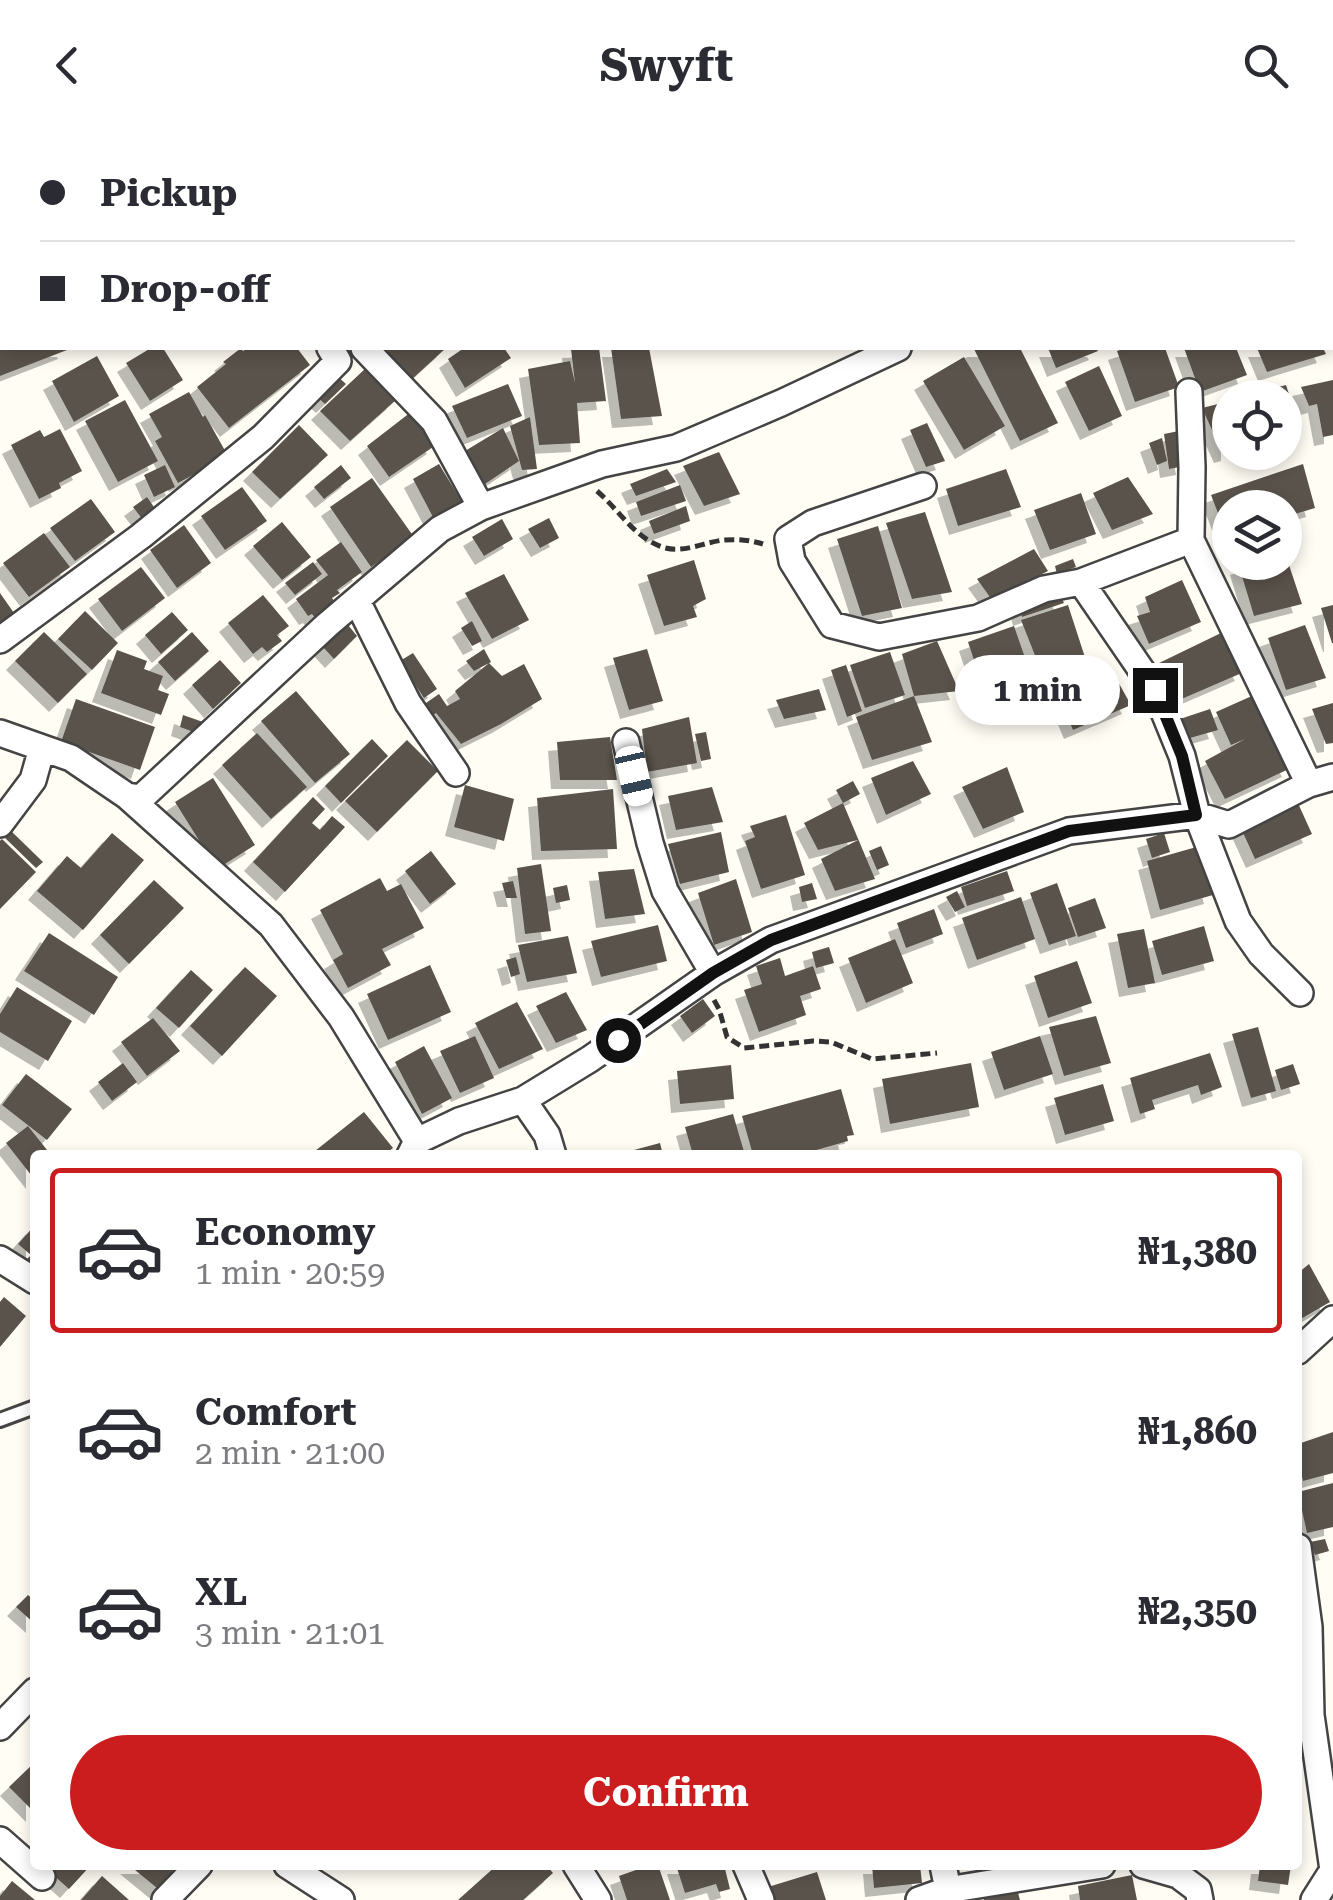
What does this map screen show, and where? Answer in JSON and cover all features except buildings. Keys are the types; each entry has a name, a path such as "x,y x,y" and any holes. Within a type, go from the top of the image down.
{"street":[{"path":"366,350 434,421 481,507"},
{"path":"128,796 141,798 327,625 440,529 481,507 602,464 676,448 894,350"},
{"path":"0,640 141,536 262,437 340,352"},
{"path":"0,733 71,758 128,796 271,925 341,1018 413,1148 459,1122 522,1100 771,940 1069,831 1196,815 1229,825 1321,780 1191,540 1188,392"},
{"path":"923,486 814,524 788,539 792,561 832,625 879,637 978,618 1044,589 1082,582 1191,540"},
{"path":"1082,582 1155,690 1182,756 1196,815 1238,921 1261,954 1300,994"},
{"path":"357,601 408,703 456,773"},
{"path":"626,742 665,891 708,977"},
{"path":"0,824 34,780 42,748"},
{"path":"522,1100 547,1135 552,1150"},
{"path":"0,1259 30,1279"},
{"path":"1302,1347 1333,1319"},
{"path":"1302,1579 1308,1627 1304,1715 1333,1870 1314,1900"},
{"path":"0,1727 30,1696"},
{"path":"0,1840 30,1866"},
{"path":"34,1870 42,1877"},
{"path":"164,1900 195,1870"},
{"path":"294,1870 341,1900"},
{"path":"579,1870 598,1900"},
{"path":"748,1870 761,1900"},
{"path":"919,1900 947,1885 1063,1870"},
{"path":"1160,1870 1178,1875 1198,1890 1200,1900"}],"lane":[{"path":"0,1420 30,1410"}],"path":[{"path":"577,474 630,527 663,548 747,539 790,552"},
{"path":"708,977 727,1037 744,1048 813,1041 831,1042 872,1058 938,1053"}],"route":[{"path":"618,1040 713,973 771,940 1069,831 1196,815 1182,756 1155,690"}]}
